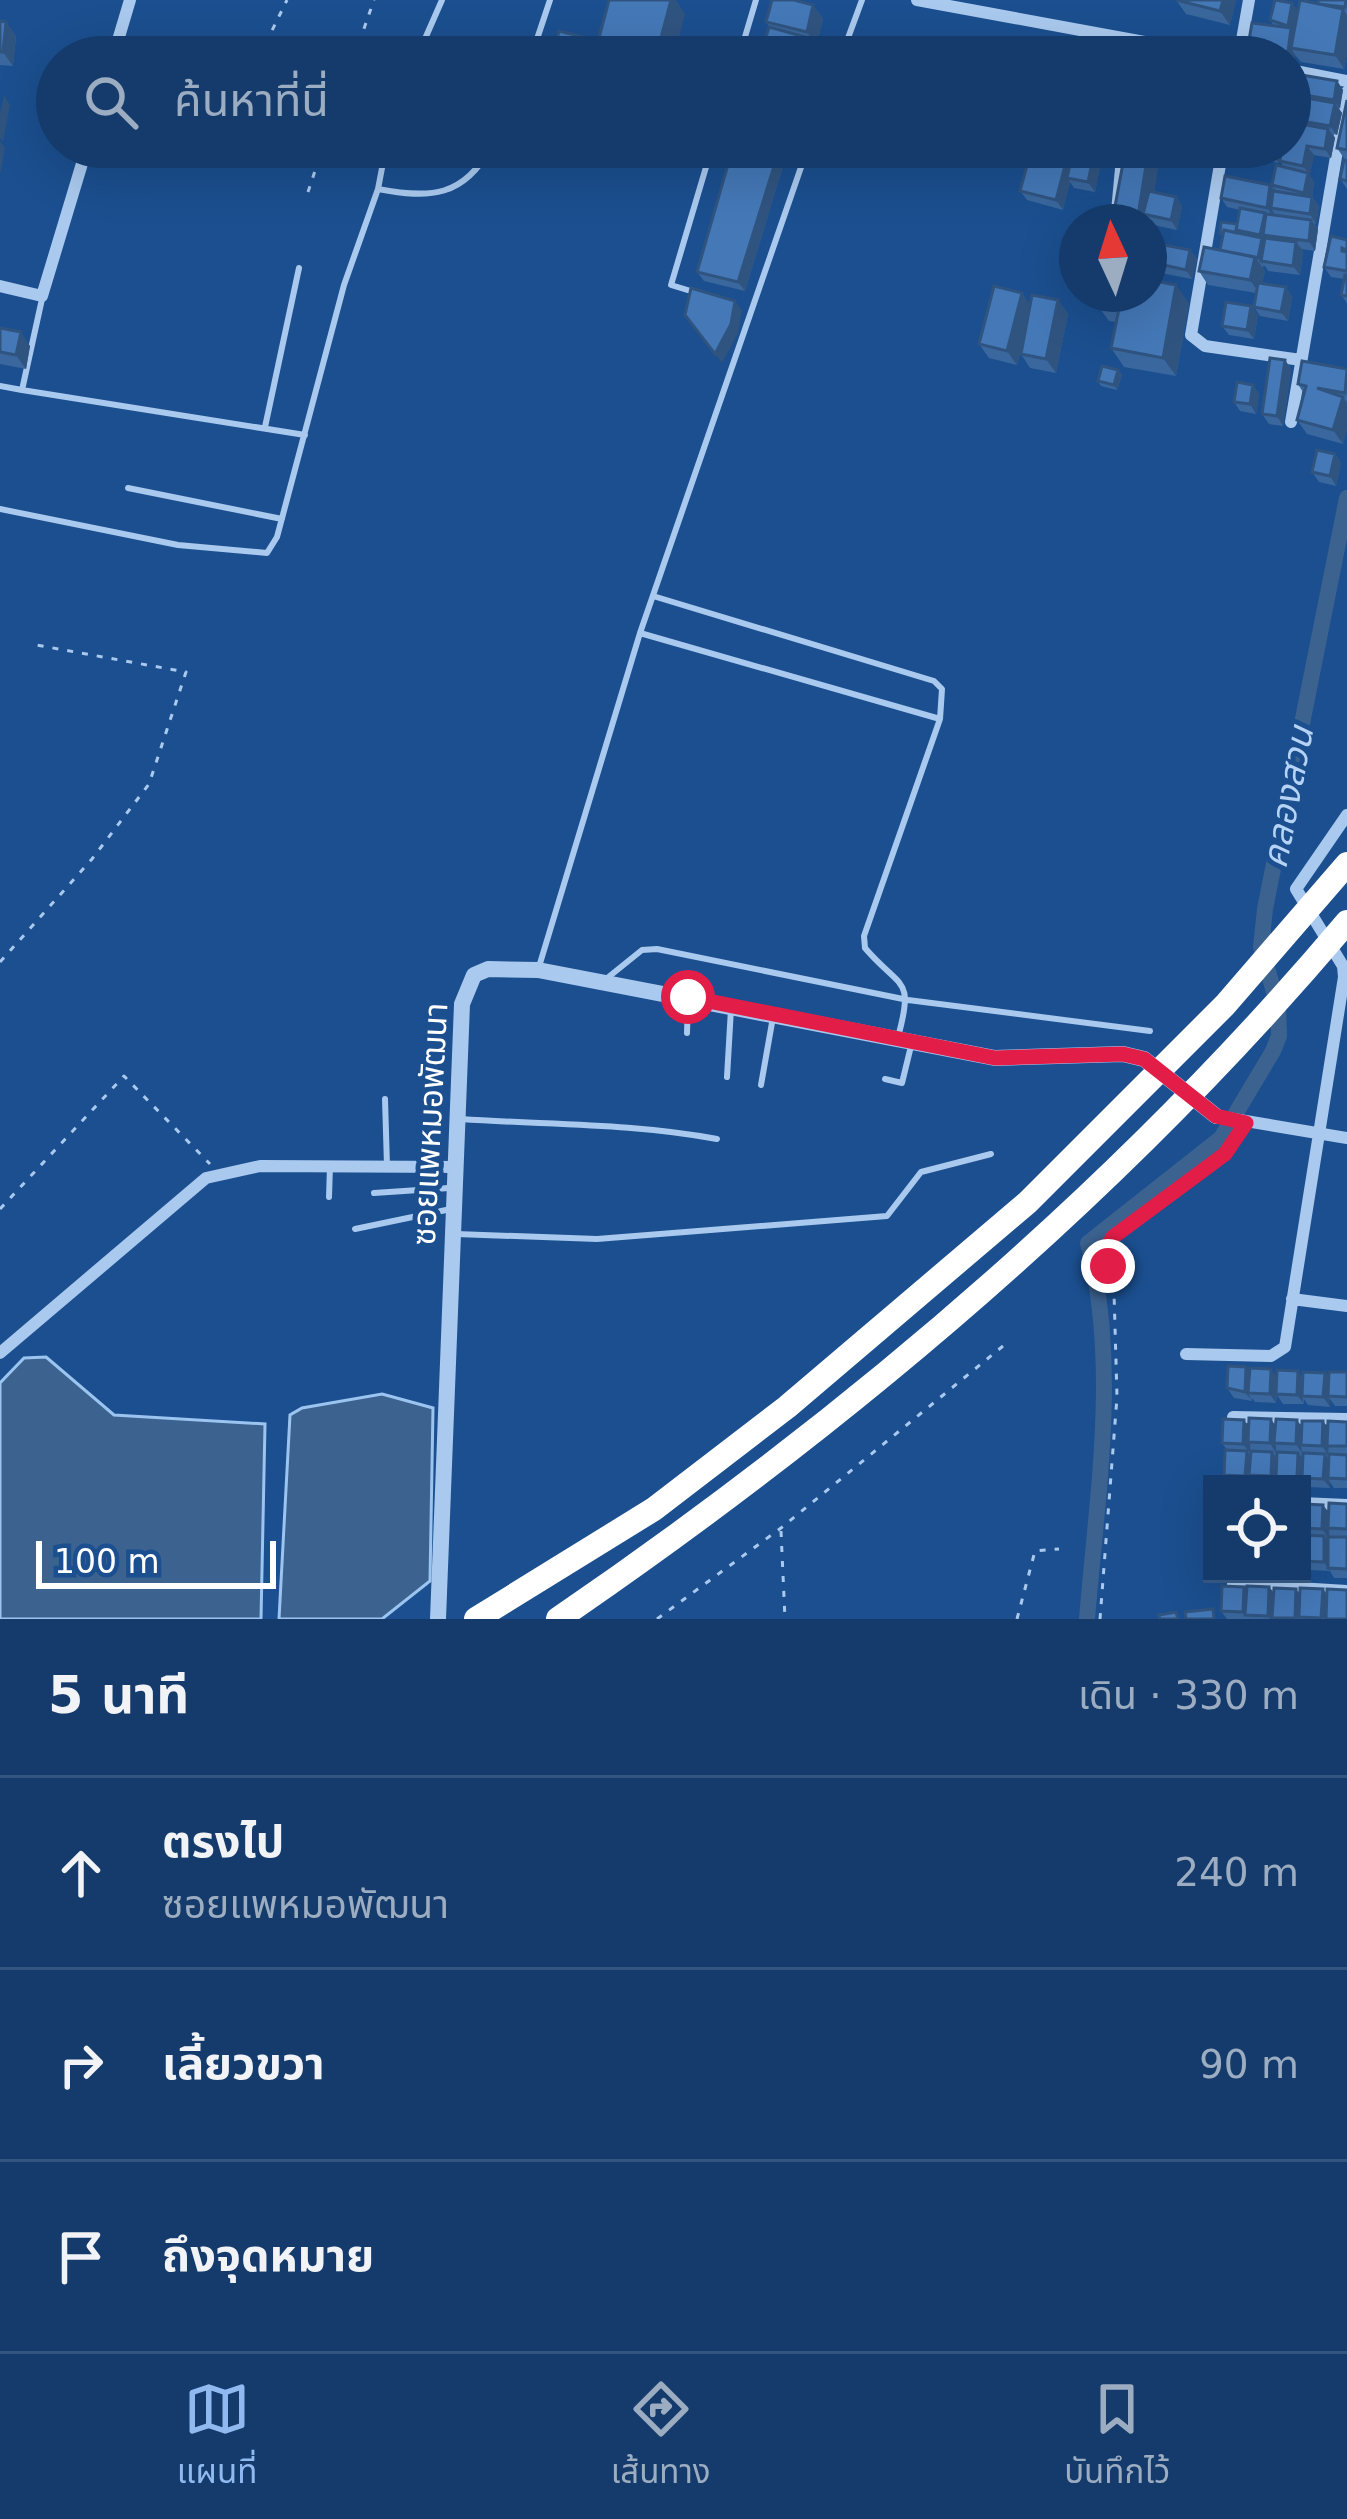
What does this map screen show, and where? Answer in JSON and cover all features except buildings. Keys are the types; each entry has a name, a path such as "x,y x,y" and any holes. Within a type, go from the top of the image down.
{"highway":[{"path":"476,1619 673,1495 787,1407 1028,1202 1225,1005 1347,864"},
{"path":"557,1619 798,1444 1045,1236 1260,1023 1347,922"}],"street":[{"path":"119,36 130,0"},
{"path":"917,0 1113,36"},
{"path":"1243,36 1249,0"},
{"path":"1311,74 1347,81"},
{"path":"1291,422 1347,92"},
{"path":"0,286 42,296 81,168"},
{"path":"1219,168 1191,335 1205,346 1301,360"},
{"path":"1186,1354 1280,1354 1320,1133 1343,966 1296,889 1347,815"},
{"name":"ซอยแพหมอพัฒนา","path":"438,1619 466,985 488,969 538,970 1018,1060 1099,1053 1144,1059 1216,1116"},
{"path":"1216,1116 1347,1138"},
{"path":"0,1354 191,1187 220,1174 260,1166 456,1167"},
{"path":"1292,1299 1347,1306"},
{"path":"1233,1417 1347,1419"},
{"path":"1311,1503 1347,1505"},
{"path":"1233,1584 1347,1591"}],"lane":[{"path":"426,36 442,0"},
{"path":"538,36 550,0"},
{"path":"745,36 756,0"},
{"path":"849,36 862,0"},
{"path":"0,509 267,553 282,519 344,285 382,168"},
{"path":"378,189 424,196 455,189 480,168"},
{"path":"706,168 671,285 710,298"},
{"path":"538,970 640,633 801,168"},
{"path":"1115,204 1118,168"},
{"path":"265,427 298,268"},
{"path":"22,390 42,296"},
{"path":"0,386 305,435"},
{"path":"128,488 282,519"},
{"path":"653,596 934,682 944,698 864,936 865,948 904,982 908,1000 905,1080 885,1079"},
{"path":"640,633 940,719"},
{"path":"604,982 634,955 657,949 908,1000 1150,1031"},
{"path":"687,1033 688,997"},
{"path":"727,1077 731,1004"},
{"path":"761,1085 774,1012"},
{"path":"385,1100 387,1166"},
{"path":"458,1118 576,1127 615,1123 717,1139"},
{"path":"374,1193 456,1187 454,1234 665,1236 887,1216 921,1172 992,1154"},
{"path":"329,1197 331,1166"},
{"path":"355,1229 455,1208"}],"path":[{"path":"269,36 287,0"},
{"path":"361,36 372,1"},
{"path":"308,192 316,168"},
{"path":"0,962 92,859 149,784 186,672 31,644"},
{"path":"0,1209 124,1076 220,1174"},
{"path":"1100,1619 1117,1397 1114,1292 1106,1245 1225,1154 1243,1122"},
{"path":"657,1619 781,1528 1003,1346"},
{"path":"781,1528 785,1619"},
{"path":"1017,1619 1034,1552 1059,1549"}],"water":[{"path":"46,1357 114,1415 265,1424 261,1619 0,1619 0,1383 24,1358"},
{"path":"382,1394 433,1408 430,1581 382,1619 279,1619 290,1415 302,1408"}],"waterway":[{"name":"คลองสวน","path":"1087,1619 1104,1383 1097,1289 1088,1243 1221,1138 1279,1036 1278,1006 1261,947 1265,909 1347,498"}],"route":[{"path":"688,997 995,1058 1123,1054 1144,1059 1216,1116 1246,1123 1225,1154 1113,1237 1106,1245 1108,1266"}]}
